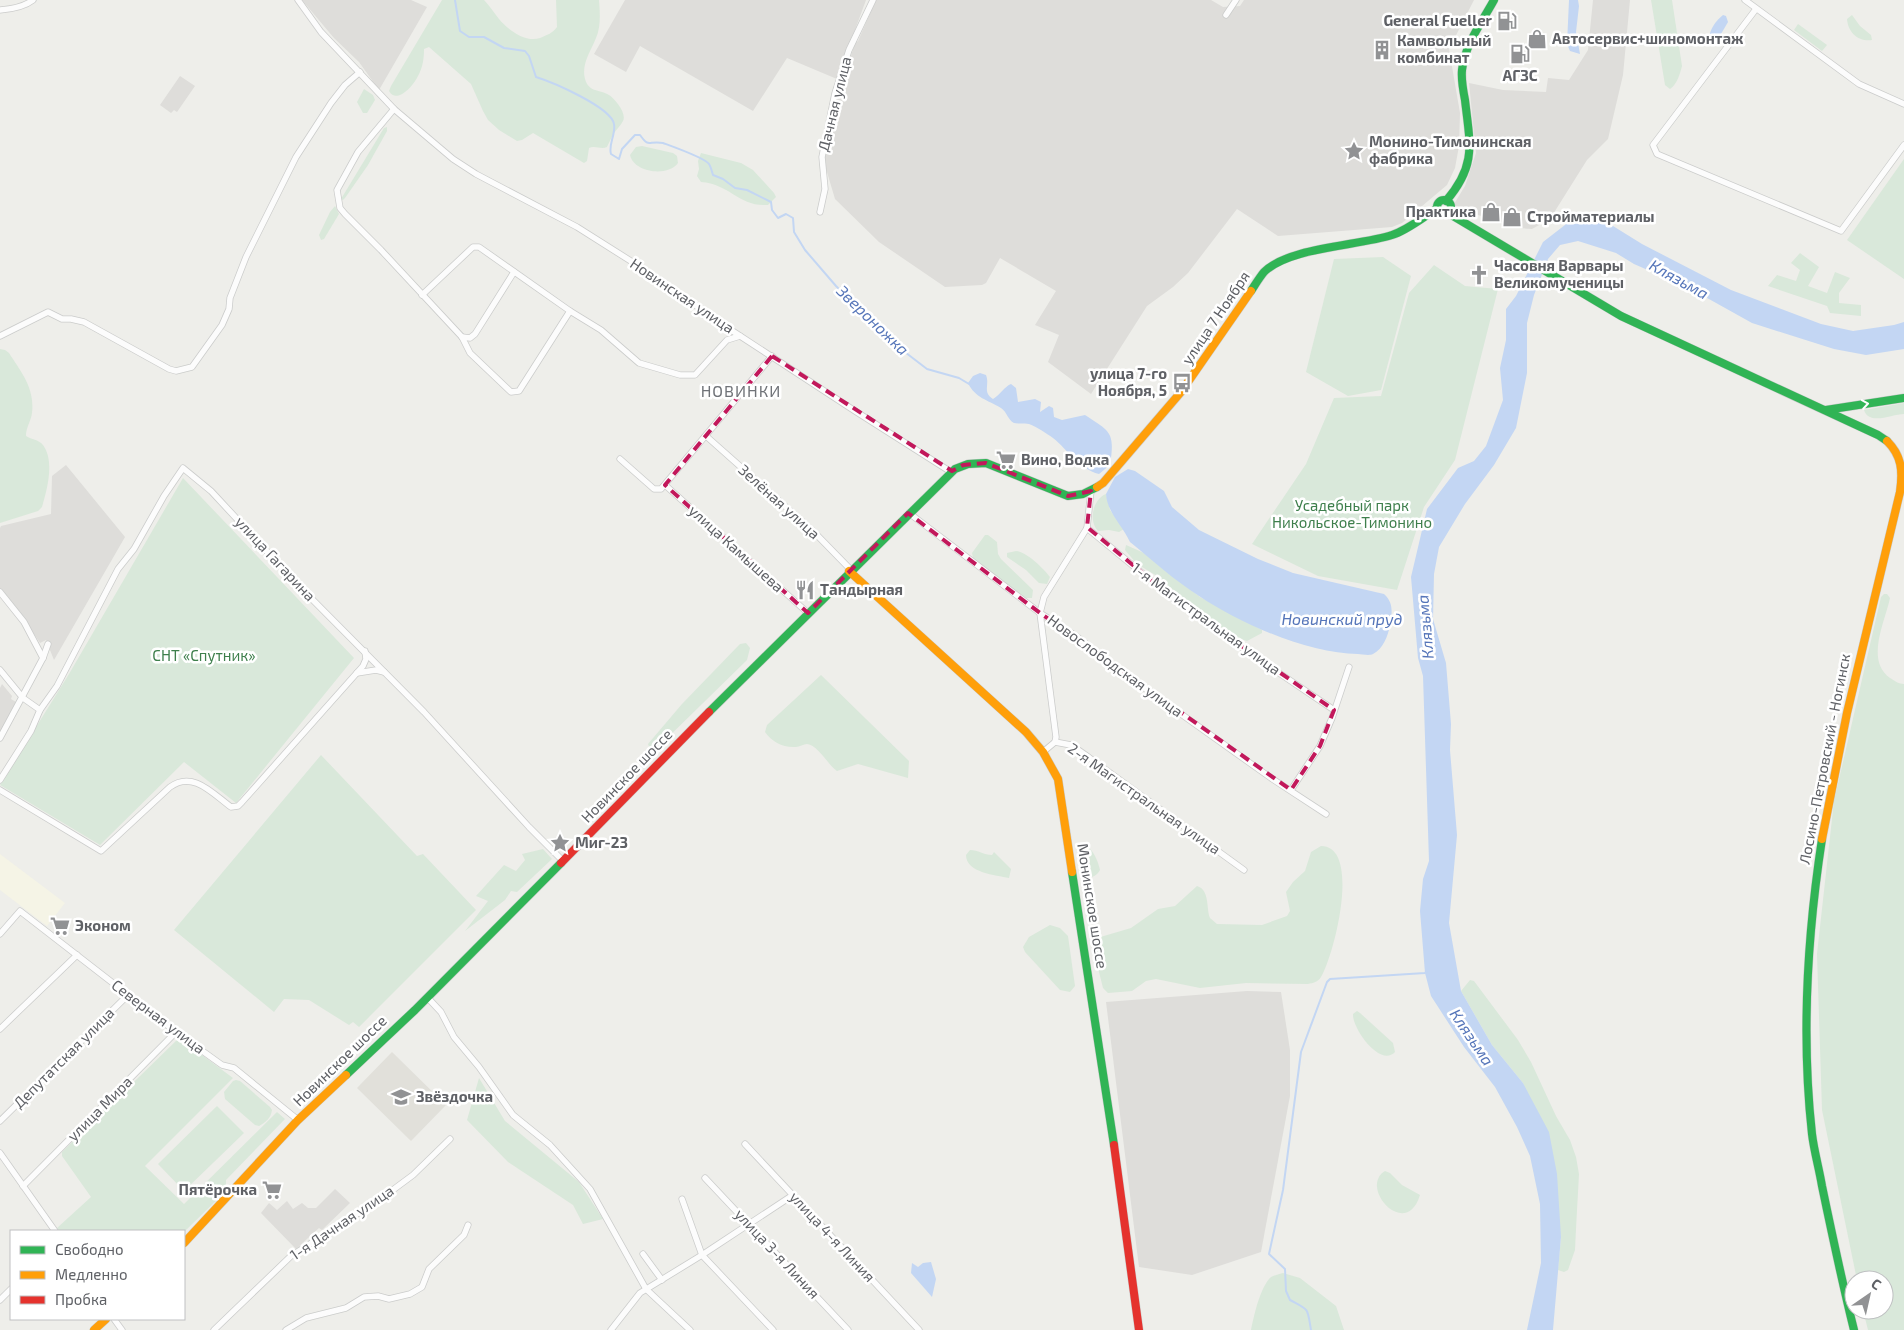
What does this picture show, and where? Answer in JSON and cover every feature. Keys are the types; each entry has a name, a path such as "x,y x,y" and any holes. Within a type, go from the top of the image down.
{"main road":[{"path":"1494,0 1472,40 1463,63 1462,82 1471,146 1466,174 1456,191 1446,201 1440,202 1438,208 1442,214 1448,213 1621,316 1878,435 1892,445 1903,467"},
{"path":"1429,214 1443,199 1456,191"},
{"path":"1446,201 1451,206 1448,213"},
{"name":"улица 7 Ноября","path":"1091,491 1103,482 1182,392 1258,278 1271,266 1290,258 1392,235 1407,228 1438,208"},
{"path":"1826,410 1904,398"},
{"path":"1892,445 1902,447"},
{"name":"Новинское шоссе","path":"185,1242 298,1120 427,997 808,613 951,472 957,468 978,462 992,465 1068,496 1081,495 1091,491"},
{"name":"Лосино-Петровский - Ногинск","path":"1854,1330 1833,1244 1812,1134 1806,974 1814,891 1829,793 1844,722 1902,493 1903,467"},
{"name":"Монинское шоссе","path":"850,571 1026,732 1043,752 1054,770 1061,792 1118,1168 1139,1330"},
{"path":"94,1330 105,1320"}],"street":[{"path":"0,10 28,4 34,0"},
{"name":"Новинская улица","path":"298,0 321,32 394,109 466,168 577,227 645,270 740,336 951,472"},
{"name":"Дачная улица","path":"820,212 825,189 822,157 836,93 849,50 873,0"},
{"path":"1226,15 1236,0"},
{"path":"1745,0 1859,84 1904,104"},
{"path":"1756,9 1654,145 1657,154 1841,231 1904,145"},
{"path":"0,336 48,312 62,319 84,322 169,369 183,370 192,367 222,325 246,257 296,157 331,103 345,85 360,72"},
{"path":"394,109 358,152 337,190 340,208 345,214 462,337 470,353 508,390 515,393 521,388 570,311"},
{"path":"422,295 476,246 608,335 639,363 689,376 699,372 733,336 740,336"},
{"path":"462,337 470,338 475,334 514,272"},
{"path":"727,327 729,332 728,340"},
{"path":"620,459 654,489 661,489 772,356"},
{"name":"Зелёная улица","path":"706,436 813,532 850,571"},
{"name":"улица Гагарина","path":"40,710 57,686 118,569 134,549 164,496 183,468 211,491 300,587 385,672 563,861"},
{"name":"улица Камышева","path":"665,485 808,613"},
{"path":"1055,742 1050,684 1040,613 1044,597 1087,528 1091,491"},
{"name":"Новослободская улица","path":"908,513 1040,613 1076,636 1122,672 1326,814"},
{"name":"1-я Магистральная улица","path":"1087,528 1175,600 1334,710"},
{"path":"0,592 24,622 44,658"},
{"path":"0,738 44,658 48,644"},
{"path":"0,790 101,851 170,787 181,780 194,781 231,807 238,806 357,674 366,659 365,652"},
{"path":"1291,790 1320,746 1349,667"},
{"path":"0,670 22,698 40,710 31,731 0,780"},
{"path":"357,674 376,670 385,672"},
{"name":"2-я Магистральная улица","path":"1043,752 1055,742 1070,745 1244,870"},
{"name":"Северная улица","path":"0,934 20,911 176,1032 222,1065 234,1068 298,1120"},
{"path":"0,1029 77,955"},
{"name":"Депутатская улица","path":"0,1121 128,995"},
{"path":"427,997 441,1012 454,1037 479,1067 513,1115 550,1144 590,1189 646,1289 690,1330"},
{"name":"улица Мира","path":"23,1186 176,1032"},
{"name":"1-я Дачная улица","path":"214,1330 291,1256 382,1198 413,1175 450,1139"},
{"name":"улица 4-я Линия","path":"745,1144 919,1330"},
{"path":"0,1153 54,1230"},
{"name":"улица 3-я Линия","path":"705,1178 848,1330"},
{"path":"612,1330 640,1293 793,1196"},
{"path":"682,1199 702,1255 773,1330"},
{"path":"286,1330 306,1318 346,1308 364,1297 378,1296 389,1299 410,1294 422,1288 429,1269 464,1235 468,1225"},
{"path":"643,1254 662,1280"},
{"path":"0,1300 10,1290"}],"highlighted area":[{"path":"772,356 952,471 963,465 986,463 1068,496 1091,491 1087,527 1175,600 1334,710 1320,746 1291,790 1040,613 908,513 808,613 665,485"}],"shaded area":[{"path":"302,0 411,0 427,7 379,90 359,62 334,38"},
{"path":"625,0 866,0 837,79 787,58 753,111 640,46 626,72 594,54"},
{"path":"876,0 1211,0 1223,7 1240,6 1244,0 1474,0 1449,49 1460,113 1459,146 1455,168 1447,185 1402,223 1392,227 1278,236 1237,209 1188,273 1173,287 1147,306 1091,394 1048,362 1059,335 1035,325 1056,291 1000,258 986,283 982,285 945,287 879,242 835,199 824,162 829,134 839,93 855,43 858,41"},
{"path":"1593,0 1630,0 1623,75 1608,139 1587,160 1550,219 1532,229 1519,228 1456,208 1454,204 1465,186 1476,153 1469,83 1503,90 1546,92 1548,78 1569,80 1588,50"},
{"path":"180,76 195,86 177,112 174,110 171,113 160,105"},
{"path":"66,465 125,537 54,660 46,640 40,643 0,590 0,528 1,526 51,514 52,476"},
{"path":"2,684 12,696 11,699 16,702 0,732 0,688"},
{"path":"0,854 65,903 47,926 0,890"},
{"path":"1247,991 1281,992 1290,1050 1290,1096 1261,1252 1192,1275 1139,1267 1106,1002"},
{"name":"Звёздочка","path":"392,1052 446,1105 411,1141 357,1088"},
{"path":"335,1189 350,1203 322,1230 319,1228 296,1249 261,1213 269,1203 277,1210 287,1201 293,1209 302,1203 308,1208 316,1208"}],"green space":[{"path":"442,0 484,0 507,27 523,37 535,39 550,34 557,27 556,0 599,0 599,29 585,63 584,73 589,87 606,93 620,106 623,114 623,121 607,147 589,148 587,161 584,163 533,133 517,141 499,130 488,120 471,84 429,47 424,49 421,69 413,84 401,95 392,95 389,91 391,86"},
{"path":"1651,0 1672,0 1682,66 1676,82 1670,89 1665,85"},
{"path":"1852,15 1860,26 1871,35 1872,40 1863,40 1855,36 1847,19"},
{"path":"1798,24 1827,45 1822,51 1794,30"},
{"path":"364,89 373,95 375,100 367,113 363,113 357,102"},
{"path":"387,127 387,131 368,165 345,198 341,199 384,128"},
{"path":"642,146 673,153 677,156 678,163 667,170 652,171 644,169 633,161 630,155 636,147"},
{"path":"701,153 741,163 753,170 776,197 768,205 758,205 749,203 720,187 701,182 697,176 699,169 698,161"},
{"path":"1904,159 1904,279 1847,240"},
{"path":"335,206 339,214 324,239 321,240 319,235"},
{"path":"1800,253 1819,267 1808,286 1827,293 1835,272 1850,278 1839,293 1839,303 1861,305 1861,316 1830,313 1827,306 1768,286 1777,275 1796,281 1800,270 1791,263"},
{"path":"1383,257 1411,276 1381,390 1348,396 1306,372 1334,259"},
{"name":"Усадебный парк Никольское-Тимонино","path":"1434,265 1465,286 1498,289 1455,460 1424,507 1397,590 1318,576 1252,544 1306,464 1334,398 1381,396 1409,293"},
{"path":"0,349 9,353 29,388 32,413 26,436 43,445 49,459 49,476 42,507 38,511 0,523"},
{"path":"1904,403 1904,414 1887,417 1871,417 1864,410"},
{"name":"СНТ «Спутник»","path":"183,478 354,658 236,803 184,762 100,845 0,785 69,674"},
{"path":"1106,494 1110,510 1124,529 1119,532 1109,530 1098,531 1093,522 1095,505"},
{"path":"985,535 988,535 997,542 998,554 1001,559 1033,590 1032,598 1026,598 973,558 972,553"},
{"path":"1126,545 1144,553 1200,597 1262,630 1262,633 1247,641 1235,637 1168,589 1157,576 1137,564 1125,550"},
{"path":"1016,551 1030,557 1043,569 1050,577 1047,584 1039,583 1026,570 1007,557 1007,553"},
{"path":"1887,594 1890,598 1879,640 1879,661 1883,670 1890,678 1904,684 1904,1330 1868,1330 1866,1320 1894,1320 1894,1270 1855,1270 1822,1110 1817,954 1834,801 1881,597"},
{"path":"746,643 750,648 747,660 656,749 650,749 648,744 682,704 740,644"},
{"path":"821,675 909,761 908,778 858,764 837,771 811,745 791,747 778,744 768,736 765,732 767,725"},
{"path":"321,755 417,856 423,854 476,910 359,1027 353,1022 349,1025 309,1000 284,999 274,1012 174,930"},
{"path":"1084,845 1092,852 1100,870 1095,876 1084,877 1080,871 1079,851"},
{"path":"1321,846 1333,851 1340,864 1342,882 1341,904 1332,948 1321,977 1314,983 1246,983 1200,988 1156,979 1146,981 1132,991 1108,993 1103,988 1092,944 1097,938 1131,928 1158,909 1175,906 1197,886 1204,891 1210,918 1217,924 1262,925 1287,916 1290,911 1286,892 1293,882 1305,871 1311,852"},
{"path":"543,849 552,859 517,892 511,891 505,900 465,931 488,901 476,896 504,865 516,871 525,860 522,854"},
{"path":"970,850 989,855 992,855 994,852 1011,869 1009,878 983,872 971,866 967,861 966,855"},
{"path":"1050,925 1060,928 1068,936 1075,986 1070,992 1060,990 1025,952 1023,947 1029,937"},
{"path":"1470,980 1474,981 1518,1040 1570,1140 1576,1157 1579,1174 1575,1250 1568,1270 1564,1272 1558,1270 1561,1237 1523,1083 1492,1045 1461,991"},
{"path":"1357,1011 1393,1043 1395,1052 1389,1056 1382,1055 1368,1044 1354,1020 1353,1014"},
{"path":"179,1038 233,1078 145,1166 184,1204 277,1112 285,1119 226,1180 226,1191 185,1231 58,1230 57,1228 91,1197 62,1156 62,1152"},
{"path":"479,1078 505,1121 579,1182 603,1219 583,1224 573,1205 508,1162 467,1120"},
{"path":"236,1080 240,1081 272,1110 268,1120 259,1126 255,1125 225,1099 224,1092"},
{"path":"217,1106 244,1133 184,1191 158,1164"},
{"path":"1385,1171 1390,1173 1402,1185 1420,1195 1413,1208 1405,1213 1396,1212 1387,1206 1381,1198 1377,1188 1378,1179"},
{"path":"1283,1273 1300,1278 1336,1306 1344,1330 1251,1330 1258,1302 1267,1282 1271,1277"}],"water":[{"path":"1569,0 1578,0 1576,32 1580,54 1570,51 1567,44"},
{"path":"1723,15 1726,16 1728,22 1714,46 1710,46 1709,38 1712,29"},
{"name":"Клязьма","path":"1574,218 1613,226 1642,244 1731,290 1821,324 1853,331 1904,322 1904,349 1866,355 1834,349 1752,323 1691,289 1634,264 1616,253 1578,241 1560,245 1548,259 1534,295 1527,323 1527,373 1516,428 1494,465 1465,504 1439,547 1434,574 1433,619 1446,663 1451,724 1450,750 1457,835 1449,923 1461,991 1492,1045 1523,1083 1549,1132 1557,1174 1561,1237 1553,1330 1527,1330 1541,1263 1540,1204 1530,1156 1517,1127 1495,1087 1464,1047 1431,996 1425,973 1420,911 1423,879 1429,861 1423,676 1418,658 1411,577 1427,509 1458,468 1474,461 1486,446 1503,400 1500,368 1506,340 1506,309 1516,296 1543,242"},
{"path":"980,373 986,375 987,391 993,399 1011,384 1016,388 1018,402 1035,399 1041,402 1040,412 1049,406 1053,408 1054,417 1062,420 1085,415 1101,425 1111,439 1110,465 1099,474 1092,472 1041,430 1029,424 1012,422 1001,408 982,398 971,388 968,383 973,376"},
{"name":"Новинский пруд","path":"1128,469 1135,471 1164,491 1172,507 1199,530 1258,559 1293,573 1384,594 1391,605 1392,612 1385,642 1377,652 1371,655 1339,653 1318,649 1254,626 1215,606 1190,590 1130,542 1112,513 1106,494 1115,477"},
{"path":"931,1262 936,1279 932,1297 911,1273 912,1263 918,1267 923,1263"}],"waterway":[{"name":"Звероножка","path":"455,0 460,31 469,37 484,37 504,48 525,51 529,56 536,77 580,96 603,110 614,124 610,147 611,154 619,159 622,149 635,135 640,135 648,143 663,143 706,161 713,175 723,179 735,188 747,190 771,202 772,210 778,218 786,214 793,218 794,232 805,250 836,286 876,327 927,369 959,378 969,384"},
{"path":"1311,1330 1306,1310 1290,1300 1286,1291 1285,1269 1269,1254 1283,1190 1301,1052 1327,982 1330,979 1425,973 1427,971"}],"traffic: fast":[{"path":"1446,201 1463,176 1469,154 1462,78 1464,60 1475,34 1494,0"},
{"path":"1444,200 1449,202 1451,207 1449,212 1444,214 1439,212 1437,207 1439,202 1444,200"},
{"path":"1251,291 1264,272 1290,257 1392,235 1410,227 1438,208"},
{"path":"1448,213 1621,316 1878,435 1887,441"},
{"path":"1826,410 1904,398"},
{"path":"709,712 955,469 968,464 986,463 1068,496 1083,494 1097,487"},
{"path":"1822,839 1809,949 1807,986 1806,1023 1809,1097 1814,1147 1854,1330"},
{"path":"346,1075 415,1010 561,863"},
{"path":"1072,872 1114,1145"}],"traffic: slow":[{"path":"1097,487 1103,483 1181,392 1251,291"},
{"path":"1822,839 1847,713 1900,492 1900,464 1896,452 1887,441"},
{"path":"849,571 1026,732 1043,752 1058,779 1072,872"},
{"path":"185,1242 298,1120 346,1075"},
{"path":"94,1330 105,1320"}],"traffic: jam":[{"path":"561,863 709,712"},
{"path":"1114,1145 1139,1330"}],"place":[{"name":"General Fueller","path":"1507,21"},
{"name":"Автосервис+шиномонтаж","path":"1537,39"},
{"name":"Камвольный комбинат","path":"1382,50"},
{"name":"АГЗС","path":"1520,54"},
{"name":"Монино-Тимонинская фабрика","path":"1354,151"},
{"name":"Практика","path":"1491,212"},
{"name":"Стройматериалы","path":"1512,217"},
{"name":"Часовня Варвары Великомученицы","path":"1479,275"},
{"name":"улица 7-го Ноября, 5","path":"1182,383"},
{"name":"Вино, Водка","path":"1006,460"},
{"name":"Тандырная","path":"805,590"},
{"name":"Миг-23","path":"560,843"},
{"name":"Эконом","path":"60,926"},
{"name":"Звёздочка","path":"401,1097"},
{"name":"Пятёрочка","path":"272,1190"}],"district":[{"name":"НОВИНКИ","path":"741,391"}]}
